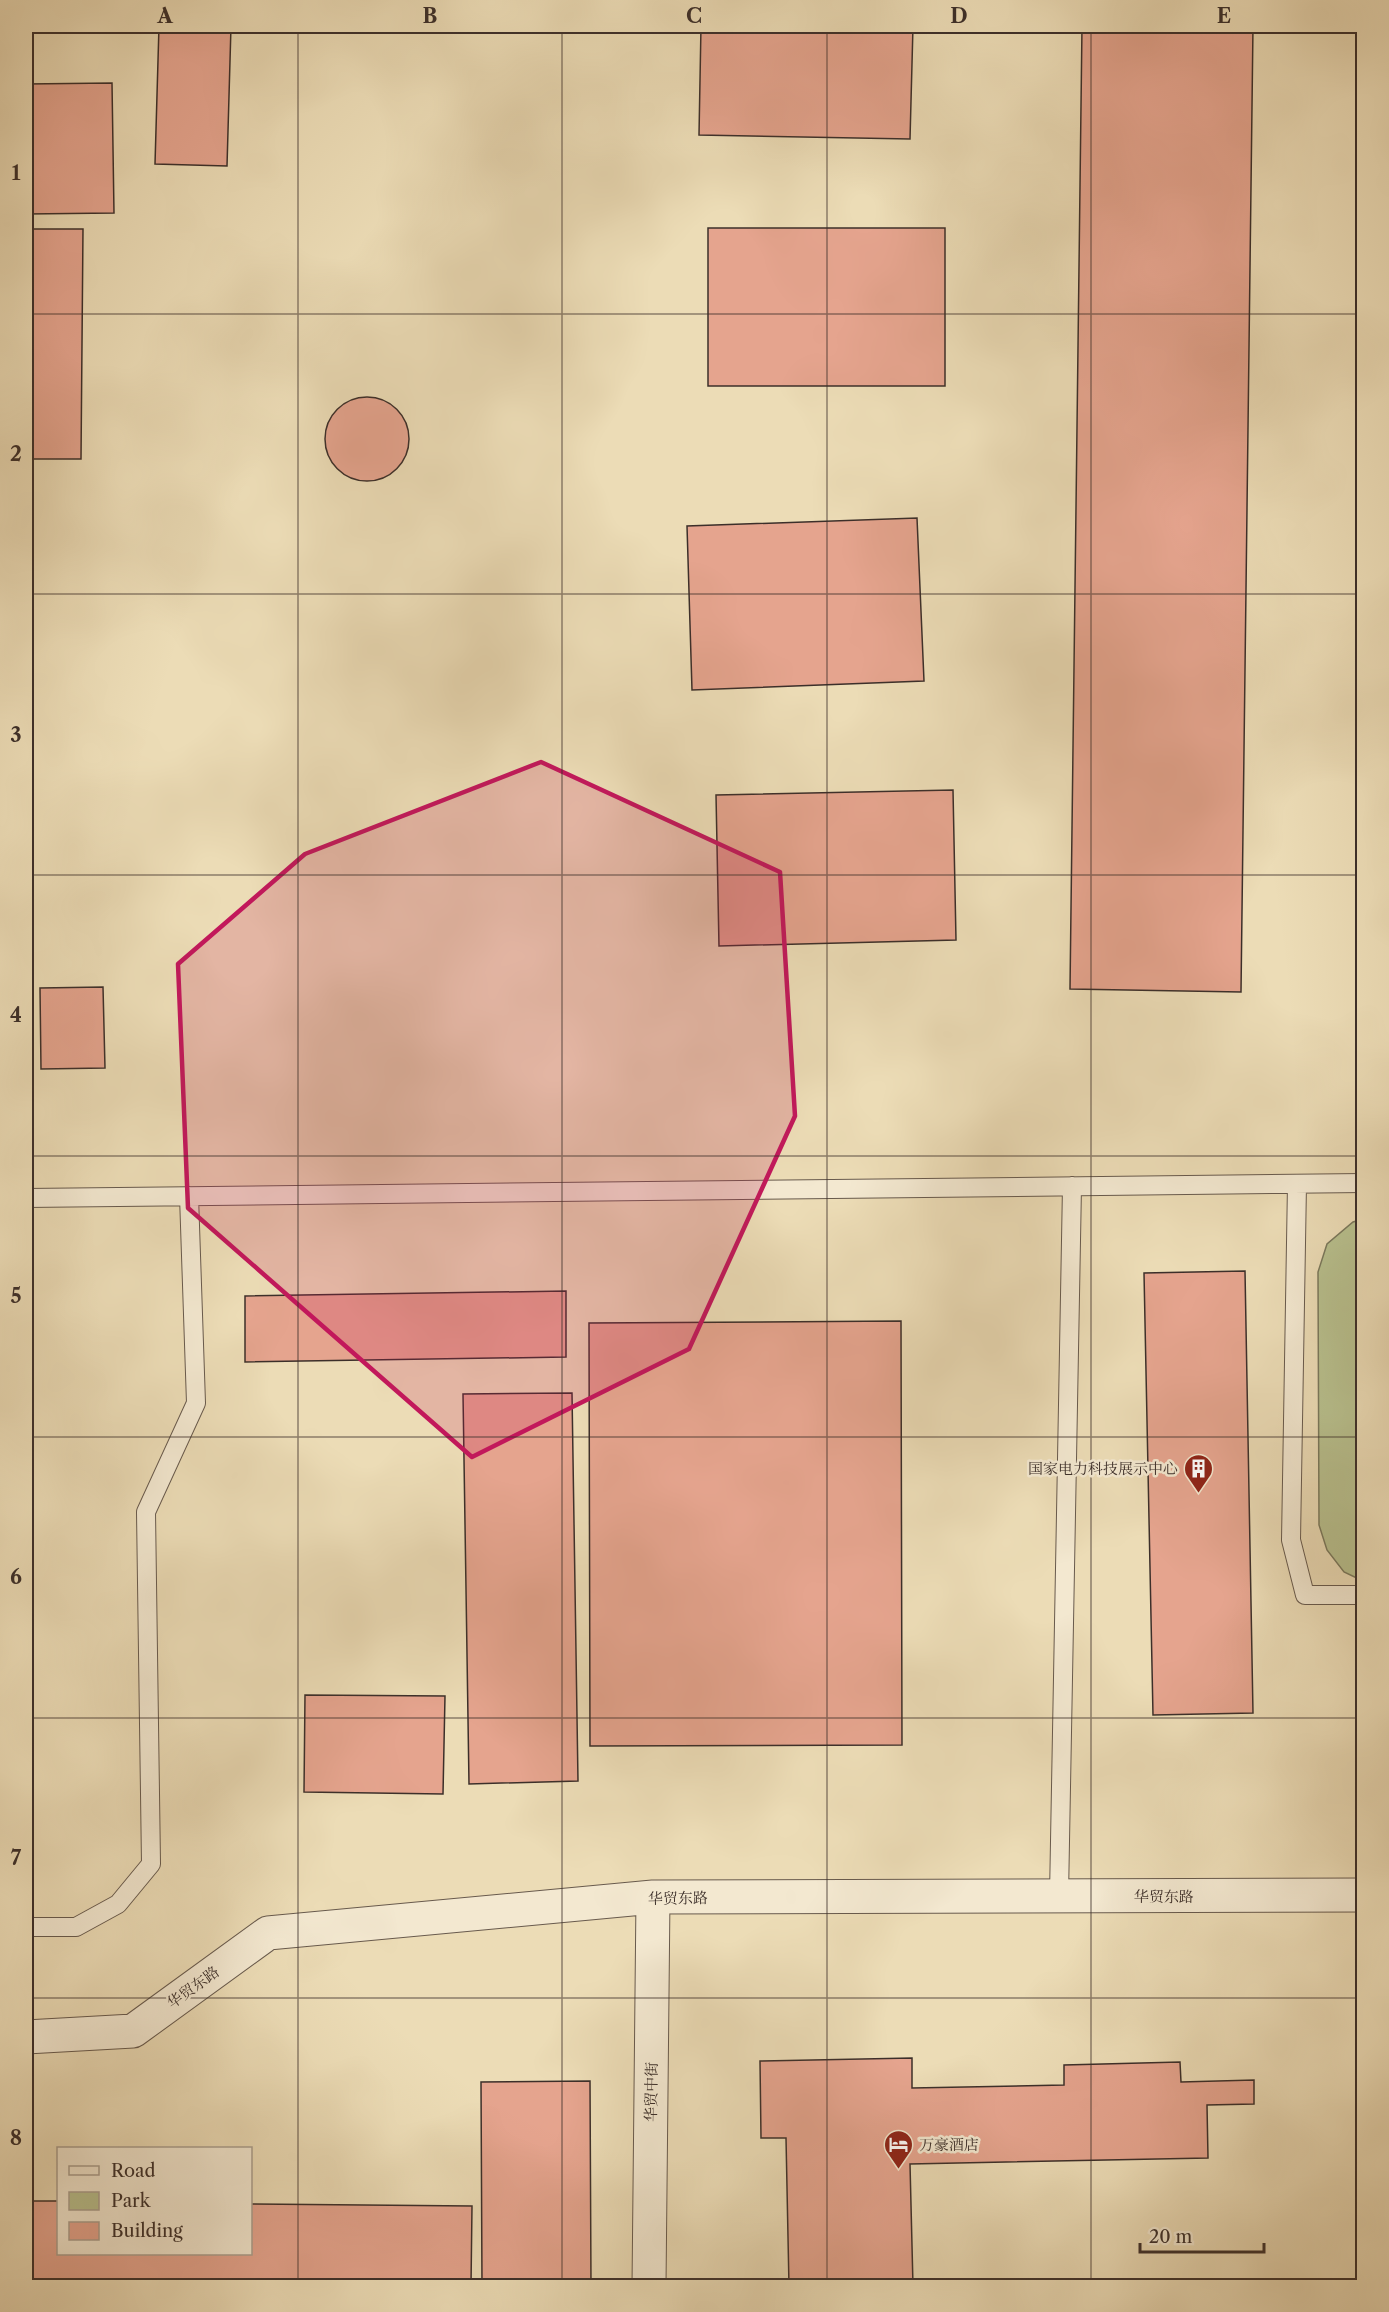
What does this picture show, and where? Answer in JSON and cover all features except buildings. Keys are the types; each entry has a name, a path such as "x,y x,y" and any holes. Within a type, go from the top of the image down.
{"street":[{"name":"华贸东路","path":"26,2037 133,2031 268,1933 653,1897 1364,1895"},
{"name":"华贸中街","path":"649,2286 653,1897"}],"lane":[{"path":"26,1198 1364,1183"},
{"path":"1297,1184 1291,1540 1305,1595 1364,1595"},
{"path":"1059,1896 1072,1186"},
{"path":"26,1927 76,1927 118,1904 151,1864 146,1512 196,1403 189,1196"}],"highlighted area":[{"path":"541,762 780,872 795,1116 689,1349 472,1457 188,1208 178,964 305,854"}],"green space":[{"path":"1364,1219 1363,1581 1344,1572 1327,1550 1319,1525 1318,1272 1327,1244 1353,1222"}],"place":[{"name":"国家电力科技展示中心","path":"1199,1494"},
{"name":"万豪酒店","path":"898,2170"}]}
